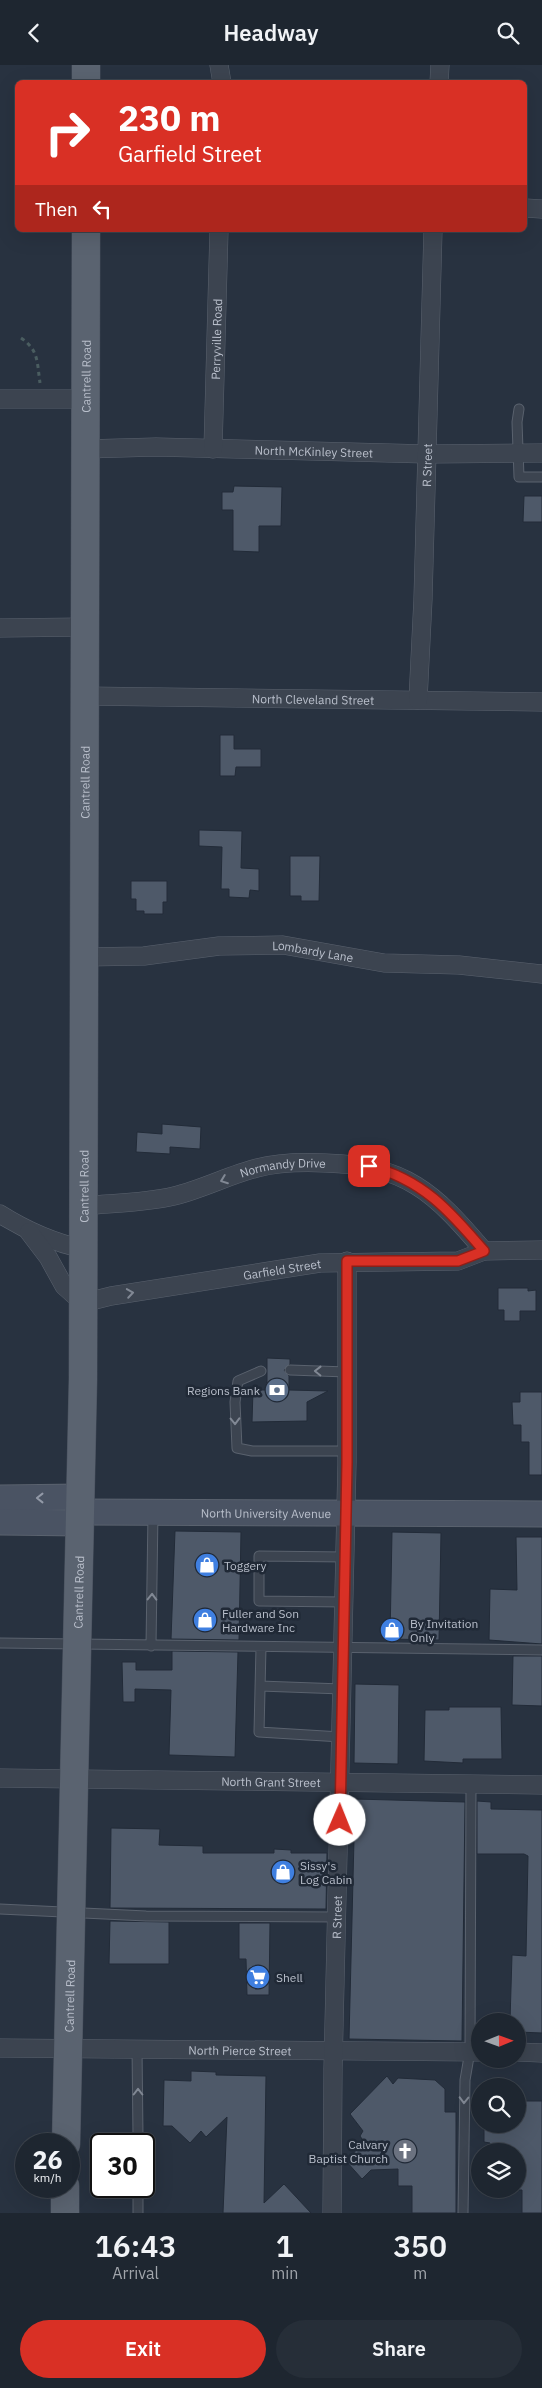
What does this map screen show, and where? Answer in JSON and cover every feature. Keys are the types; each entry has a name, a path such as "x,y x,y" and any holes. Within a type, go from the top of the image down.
{"main road":[{"path":"86,65 86,80"},
{"name":"Cantrell Road","path":"66,2133 83,1303 86,232"},
{"path":"65,2198 65,2213"}],"street":[{"path":"219,65 222,80"},
{"path":"439,80 440,65"},
{"path":"527,208 542,209"},
{"name":"Perryville Road","path":"213,449 219,232"},
{"name":"R Street","path":"418,700 433,232"},
{"path":"0,399 86,399"},
{"name":"North McKinley Street","path":"85,449 213,449 427,454 542,453"},
{"path":"0,628 85,627"},
{"name":"North Cleveland Street","path":"84,696 542,702"},
{"name":"Lombardy Lane","path":"84,957 144,956 219,945 284,945 384,963 459,965 542,974"},
{"name":"Normandy Drive","path":"84,1205 134,1202 173,1196 270,1165 298,1162 357,1163 381,1169 424,1190 452,1213 484,1251"},
{"path":"0,1214 29,1232 58,1244 83,1249"},
{"path":"29,1232 48,1257 64,1285 83,1303"},
{"name":"Garfield Street","path":"83,1303 111,1296 320,1263 347,1261 458,1261 484,1251 542,1249"},
{"name":"R Street","path":"332,2213 346,1515 347,1261"},
{"name":"North University Avenue","path":"0,1498 80,1511 346,1515 542,1514"},
{"name":"North University Avenue","path":"0,1522 80,1511"},
{"name":"North Grant Street","path":"0,1778 542,1785"},
{"name":"North Pierce Street","path":"0,2048 471,2051"},
{"path":"526,2052 542,2053"}],"lane":[{"path":"519,409 517,454 519,477 542,477"},
{"path":"290,1370 347,1372"},
{"path":"261,1371 238,1381 234,1401 237,1448 252,1451 347,1451"},
{"path":"151,1646 153,1513"},
{"path":"344,1602 259,1601 260,1556 345,1557"},
{"path":"0,1643 542,1650"},
{"path":"261,1647 259,1732 341,1737"},
{"path":"260,1687 342,1689"},
{"path":"471,1785 474,2013"},
{"path":"0,1909 71,1914 338,1917"},
{"path":"137,2049 138,2133"},
{"path":"462,2213 464,2080 471,2062"},
{"path":"138,2198 138,2213"}],"path":[{"path":"21,338 31,344 36,355 42,399"}],"building":[{"path":"234,486 282,487 281,526 259,526 259,552 233,551 233,510 222,510 222,492 233,492"},
{"path":"524,496 542,496 542,522 523,522"},
{"path":"220,735 234,735 234,749 261,749 261,767 236,767 235,776 220,776"},
{"path":"199,830 242,831 241,868 259,869 259,891 250,890 249,898 229,897 229,889 221,889 222,847 199,846"},
{"path":"290,856 320,856 319,901 301,901 301,896 290,896"},
{"path":"131,881 167,881 167,902 163,902 163,914 144,914 144,911 136,911 136,899 131,899"},
{"path":"162,1124 201,1127 200,1149 170,1147 170,1154 136,1152 137,1132 162,1134"},
{"path":"498,1288 528,1288 528,1291 536,1290 536,1311 520,1311 520,1321 504,1321 504,1310 498,1310"},
{"name":"Regions Bank","path":"267,1358 290,1359 290,1364 284,1370 289,1376 289,1390 328,1391 307,1402 307,1421 252,1422 253,1390 267,1390"},
{"path":"520,1392 542,1392 542,1475 529,1475 529,1442 521,1442 521,1425 513,1425 512,1402 520,1402"},
{"name":"Toggery","path":"175,1531 241,1532 239,1640 171,1639"},
{"path":"392,1532 441,1533 439,1640 390,1639"},
{"path":"516,1537 542,1537 542,1644 489,1640 490,1589 517,1590"},
{"path":"172,1651 238,1652 235,1757 169,1755 171,1690 135,1689 135,1702 123,1702 122,1662 136,1662 136,1670 172,1670"},
{"path":"513,1656 542,1656 542,1706 512,1705"},
{"path":"355,1684 399,1685 398,1764 354,1763"},
{"path":"449,1707 501,1707 502,1759 463,1759 463,1763 424,1761 425,1710 449,1710"},
{"path":"355,1799 465,1802 462,2041 349,2039"},
{"path":"477,1801 491,1802 491,1809 542,1810 542,2033 526,2032 526,2013 510,2013 512,1955 526,1956 528,1856 524,1854 477,1854"},
{"path":"111,1828 160,1829 159,1845 203,1846 203,1853 274,1853 274,1849 291,1850 291,1853 327,1853 326,1909 110,1908"},
{"path":"110,1921 169,1922 169,1964 109,1964"},
{"name":"Shell","path":"239,1923 270,1923 269,1995 247,1995 246,1959 239,1959"},
{"path":"191,2071 216,2072 216,2075 266,2076 264,2203 284,2184 311,2213 223,2213 227,2117 206,2137 201,2131 190,2143 172,2126 163,2126 164,2080 191,2081"},
{"name":"Calvary Baptist Church","path":"387,2076 393,2084 398,2078 435,2080 445,2089 445,2112 456,2112 456,2213 412,2213 412,2186 398,2186 398,2169 371,2170 362,2179 346,2161 364,2142 360,2136 363,2131 350,2114"},
{"path":"526,2101 542,2101 542,2213 522,2213 522,2198 526,2198 526,2143 484,2142 484,2133 526,2133"}],"place":[{"name":"Regions Bank","path":"277,1390"},
{"name":"Toggery","path":"207,1565"},
{"name":"Fuller and Son Hardware Inc","path":"205,1620"},
{"name":"By Invitation Only","path":"392,1630"},
{"name":"Sissy's Log Cabin","path":"283,1872"},
{"name":"Shell","path":"258,1977"},
{"name":"Calvary Baptist Church","path":"405,2151"}],"route":[{"path":"340,1820 347,1463 347,1261 458,1261 484,1251 452,1213 424,1190 381,1169 369,1166"}]}
